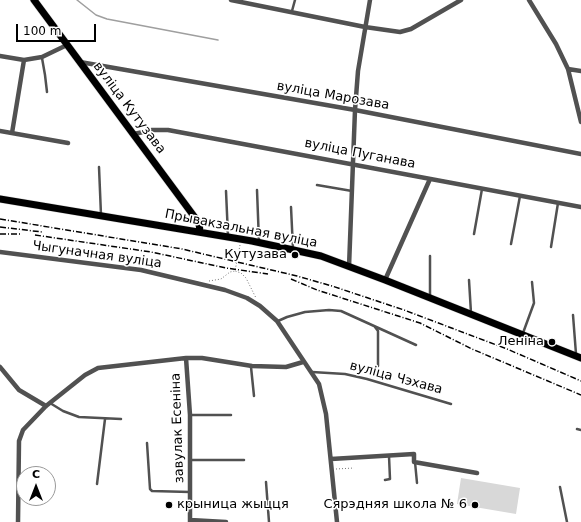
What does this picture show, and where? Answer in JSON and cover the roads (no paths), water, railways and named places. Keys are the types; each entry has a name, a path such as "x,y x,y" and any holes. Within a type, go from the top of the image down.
{"main road":[{"name":"вуліца Кутузава","path":"34,0 199,223 200,232"},
{"name":"Прывакзальная вуліца","path":"0,199 260,242 321,256 578,357"}],"street":[{"path":"233,0 400,32 406,31 461,0"},
{"path":"349,267 355,110 358,71 370,0"},
{"path":"529,0 556,44 568,69 581,122"},
{"path":"0,56 24,60 42,57 67,45"},
{"path":"12,133 24,60"},
{"name":"вуліца Марозава","path":"80,62 355,110 581,154"},
{"path":"568,69 581,71"},
{"name":"вуліца Пуганава","path":"134,134 152,130 168,130 581,207"},
{"path":"0,132 68,143"},
{"path":"385,280 430,179"},
{"name":"Чыгуначная вуліца","path":"0,252 141,270 225,290 247,298 260,306 277,321 319,384 326,414 337,522"},
{"path":"18,522 19,441 24,430 48,404 85,375 98,368 186,358 202,358 250,366 286,367 303,362"},
{"name":"завулак Есеніна","path":"186,358 190,415 190,521"},
{"path":"0,367 19,390 28,396 48,404"},
{"path":"331,459 414,454 414,462 477,473"},
{"path":"190,521 226,522"}],"lane":[{"path":"292,11 295,0"},
{"path":"42,57 47,92"},
{"path":"99,167 101,215"},
{"path":"317,185 352,191"},
{"path":"474,234 482,188"},
{"path":"257,190 260,242"},
{"path":"226,191 228,237"},
{"path":"511,244 520,196"},
{"path":"551,247 558,203"},
{"path":"291,207 293,250"},
{"path":"430,256 430,298"},
{"path":"469,280 471,315"},
{"path":"522,335 534,303 532,282"},
{"path":"277,321 287,316 305,312 329,310 342,311 416,345"},
{"path":"573,315 578,357"},
{"path":"375,326 378,331 378,366"},
{"path":"250,366 254,396"},
{"name":"вуліца Чэхава","path":"311,372 345,374 367,379 451,404"},
{"path":"48,404 63,412 79,417 121,419"},
{"path":"190,415 231,415"},
{"path":"97,484 105,419"},
{"path":"577,429 581,430"},
{"path":"147,443 150,489 190,492"},
{"path":"385,480 390,479 388,456"},
{"path":"190,460 244,460"},
{"path":"414,462 417,484"},
{"path":"266,482 269,522"},
{"path":"560,487 567,522"}],"waterway":[{"path":"77,0 96,15 107,19 218,40"}],"railway":[{"path":"0,219 182,249 297,276 404,310 507,349 581,381"},
{"path":"0,227 42,232"},
{"path":"0,234 21,234"},
{"path":"35,235 151,252 226,268 268,274"},
{"path":"291,279 317,290 420,323 472,349 581,395"}],"place":[{"name":"Кутузава","path":"295,255"},
{"name":"Леніна","path":"552,342"},
{"name":"крыница жыцця","path":"169,505"},
{"name":"Сярэдняя школа № 6","path":"475,505"}]}
